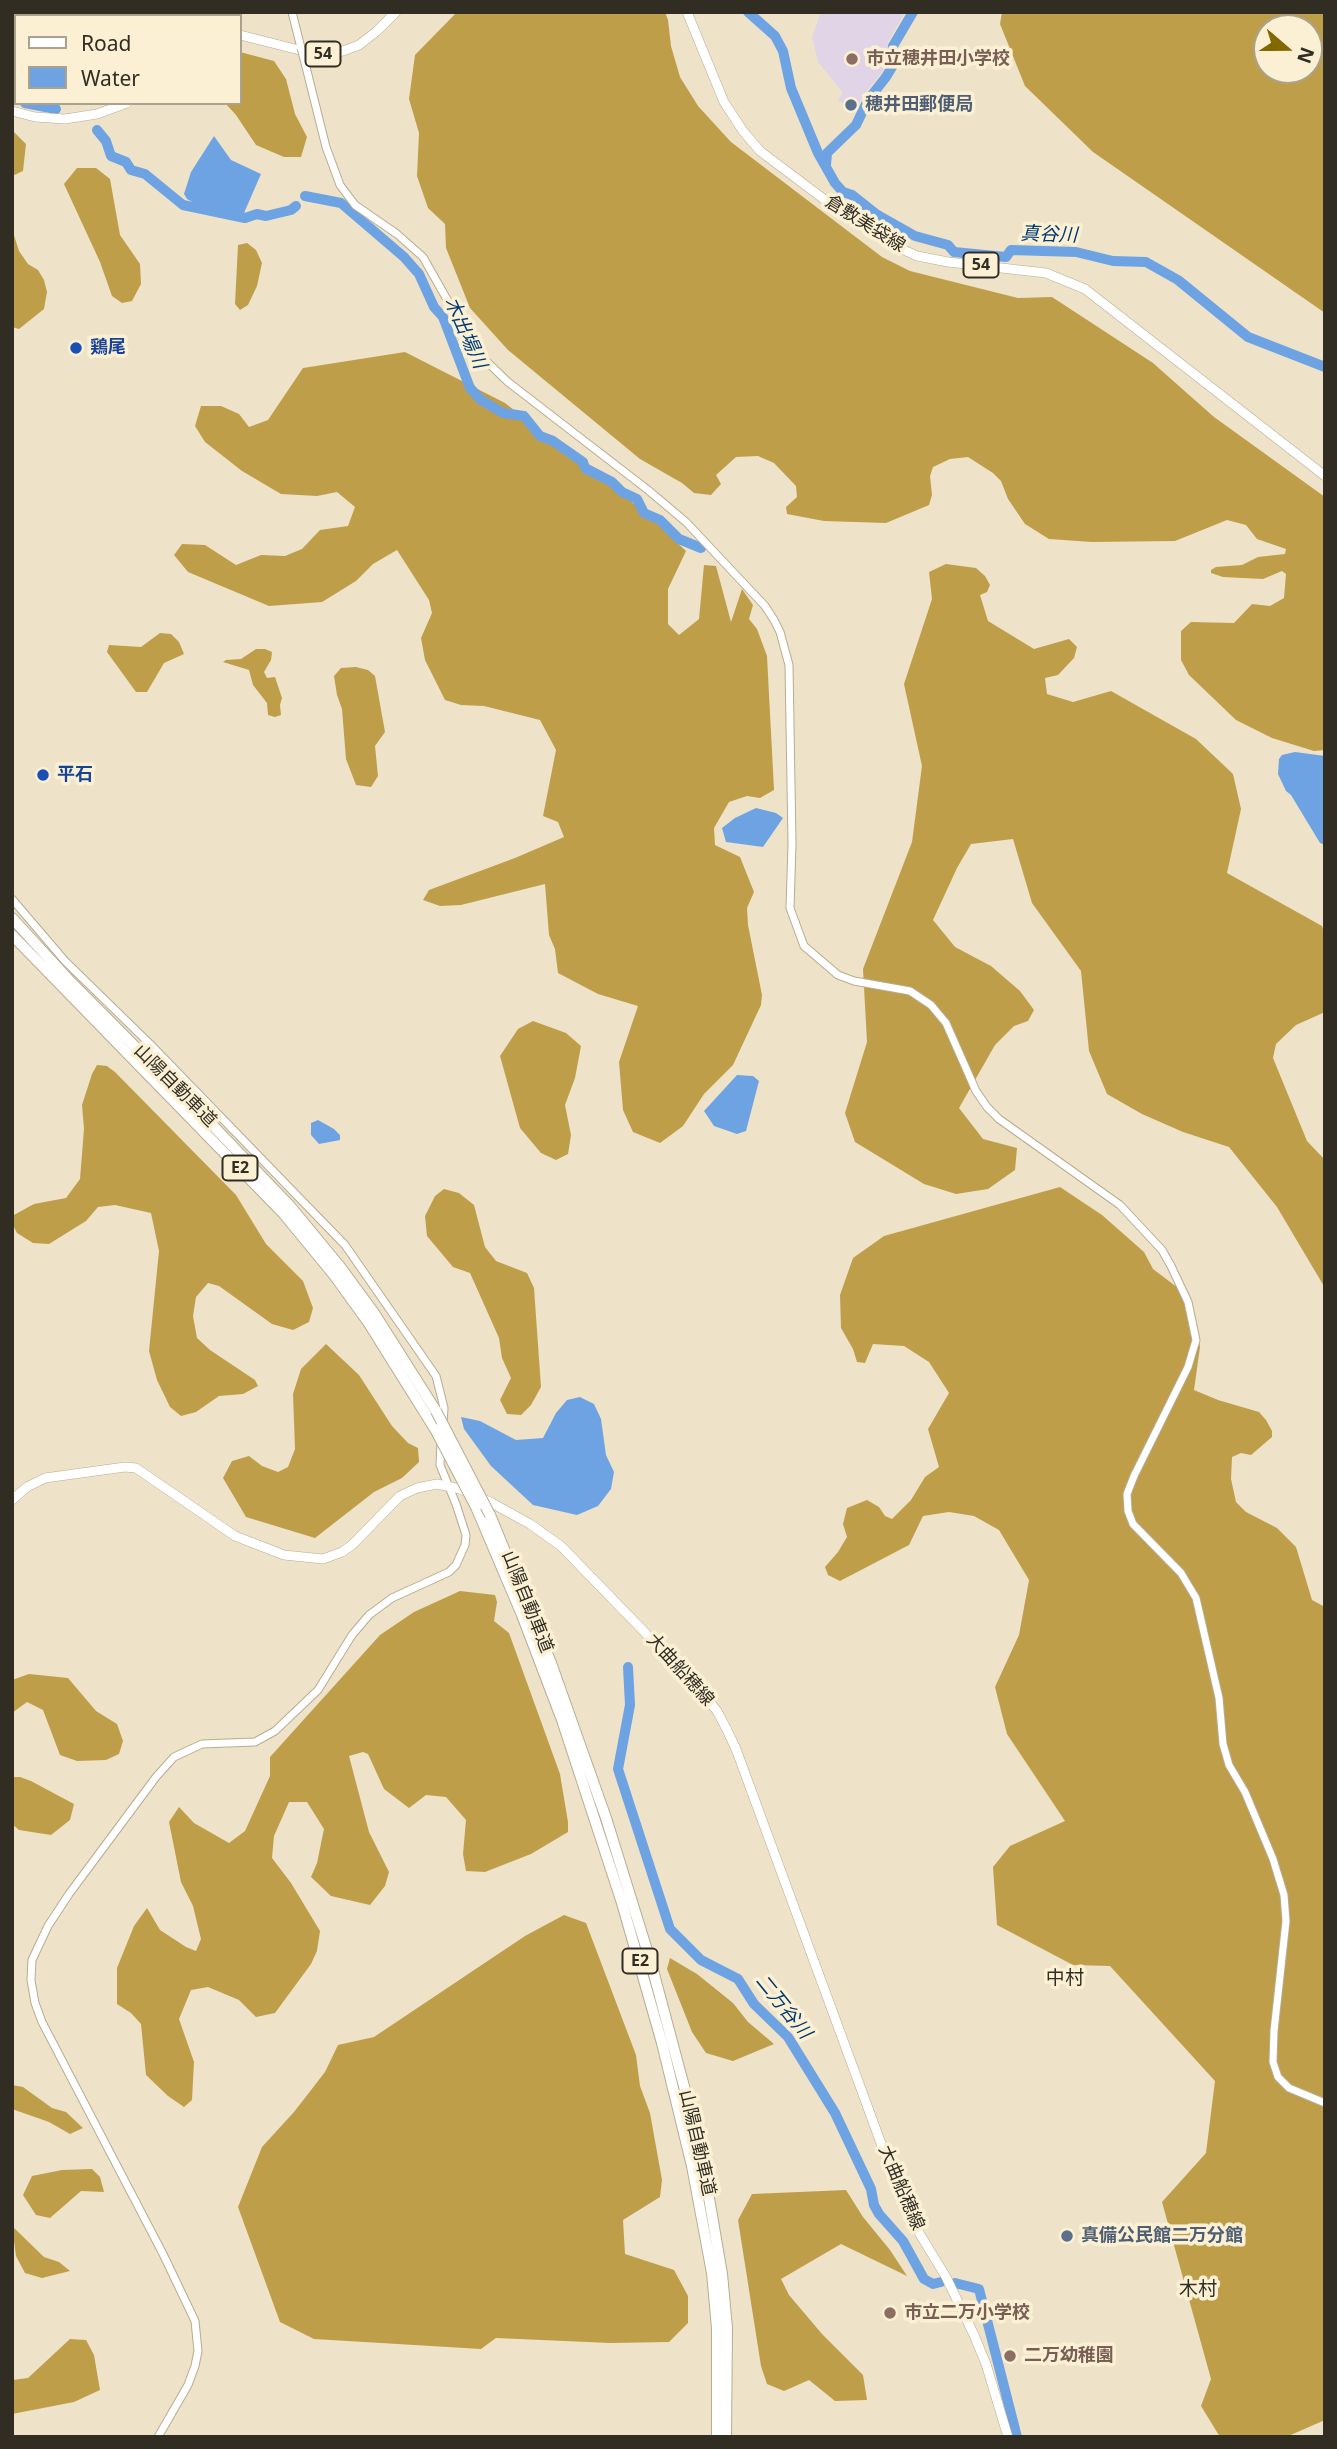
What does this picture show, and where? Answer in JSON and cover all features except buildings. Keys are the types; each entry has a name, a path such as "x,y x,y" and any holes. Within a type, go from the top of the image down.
{"highway":[{"name":"山陽自動車道","path":"12,918 299,1216 374,1313 436,1411 490,1515 551,1663 606,1818 651,1963 689,2105 705,2175 722,2274 727,2328 721,2436"},
{"name":"山陽自動車道","path":"12,935 229,1156 309,1243 368,1322 402,1374 435,1429 475,1507 522,1615 562,1720 622,1903 666,2056 692,2166 712,2273 721,2436"}],"main road":[{"name":"54","path":"242,36 319,55 359,45 396,12"},
{"name":"倉敷美袋線","path":"687,12 724,102 743,131 760,151 825,200 891,244 918,256 1046,273 1085,289 1325,476"},
{"path":"12,111 35,117 65,119 97,114 122,105"},
{"path":"12,1500 27,1487 45,1478 125,1466 136,1468 219,1526 244,1540 284,1555 323,1559 333,1557 352,1545 408,1491 437,1484 448,1485"},
{"name":"大曲船穂線","path":"448,1485 511,1513 561,1546 695,1684 717,1711 736,1749 893,2176 915,2226 946,2277 974,2335 986,2364 1007,2437"}],"street":[{"path":"292,12 326,147 340,185 355,205 397,234 423,257 482,357 508,382 648,490 686,523 765,606 774,620 789,665 792,844 790,908 804,946 838,975 855,981 909,991 931,1005 946,1023 976,1091 987,1107 999,1119 1120,1205 1162,1250 1171,1266 1188,1302 1196,1339 1188,1367 1134,1476 1127,1494 1128,1510 1133,1524 1181,1573 1196,1598 1219,1698 1223,1744 1229,1765 1245,1792 1273,1859 1284,1895 1286,1911 1273,2062 1278,2077 1289,2088 1325,2103"},
{"path":"12,899 65,961 150,1044 345,1245 436,1376 444,1408 440,1465 466,1535 465,1545 456,1565 449,1572 393,1598 369,1615 352,1635 318,1690 275,1731 255,1742 202,1744 174,1757 156,1777 69,1894 48,1926 32,1960 31,1980 42,2022 195,2321 198,2351 195,2366 188,2385 158,2437"}],"shaded area":[{"path":"457,12 665,12 680,77 698,106 731,142 882,257 910,271 1018,298 1052,297 1153,363 1214,417 1325,497 1325,750 1314,751 1272,738 1236,720 1189,675 1181,660 1181,631 1191,622 1234,623 1252,604 1270,606 1284,598 1286,574 1282,571 1263,579 1223,577 1211,573 1216,567 1242,565 1258,557 1285,554 1286,549 1257,539 1246,525 1227,520 1175,541 1092,542 1049,539 1025,524 1008,499 1001,481 968,457 950,459 933,467 929,505 886,523 824,521 787,514 786,507 797,497 796,486 774,463 758,456 736,457 716,475 721,484 711,495 694,493 640,459 508,350 470,308 446,248 445,224 428,208 417,176 419,133 409,99 415,55"},
{"name":"市立穂井田小学校","path":"821,12 905,12 888,42 886,67 858,106 849,98 844,104 838,100 843,93 818,62 812,37"},
{"path":"1002,12 1325,12 1325,313 1093,152 1025,86 1000,24"},
{"path":"242,53 274,61 286,79 295,114 307,137 301,157 284,157 256,145 227,105 242,105"},
{"path":"12,130 26,144 23,171 12,176"},
{"path":"77,168 96,168 110,179 120,235 140,264 141,284 132,301 122,303 112,296 100,262 64,184"},
{"path":"12,229 19,251 28,264 38,270 47,292 44,309 19,329 12,327"},
{"path":"247,243 256,250 262,263 257,286 248,305 240,310 235,304 238,245"},
{"path":"405,352 505,403 646,513 686,551 668,589 668,624 679,635 699,619 704,565 716,566 731,622 742,589 753,605 749,619 757,629 767,656 774,790 760,798 747,796 729,802 714,828 715,845 740,857 754,892 747,908 748,925 762,995 761,1005 733,1065 704,1094 683,1126 660,1143 633,1132 623,1110 619,1062 638,1006 598,994 558,973 555,949 549,935 545,884 461,905 440,906 423,900 429,890 564,837 558,822 543,816 556,750 540,720 484,706 461,705 445,700 425,660 421,638 432,613 429,600 397,550 373,564 356,581 322,602 269,606 188,572 174,555 182,544 205,545 236,565 261,555 285,556 302,549 320,530 348,526 355,507 337,492 317,496 281,494 242,471 205,442 195,426 201,406 221,406 239,414 249,427 268,420 303,368"},
{"path":"946,564 976,568 985,576 990,585 987,592 980,595 988,621 1034,649 1069,639 1077,647 1074,658 1058,675 1045,678 1047,694 1073,702 1111,691 1196,739 1233,774 1241,809 1227,873 1322,926 1325,936 1325,1012 1296,1025 1276,1044 1273,1058 1307,1141 1325,1160 1325,1288 1277,1207 1229,1147 1183,1132 1142,1114 1107,1094 1089,1051 1081,971 1032,903 1013,839 971,844 933,920 955,947 991,966 1020,991 1034,1010 1028,1021 1014,1026 995,1045 959,1108 983,1139 1017,1148 1015,1170 988,1189 956,1194 924,1184 855,1142 845,1113 867,1042 863,969 912,842 922,766 904,684 932,599 929,572"},
{"path":"160,633 171,634 179,642 184,654 164,663 147,692 136,692 107,652 109,645 141,647"},
{"path":"256,649 272,652 264,672 267,678 275,677 282,698 281,715 275,717 268,715 267,703 253,685 249,670 223,662 241,659"},
{"path":"356,667 368,670 375,676 385,732 375,746 378,776 371,787 356,785 346,759 342,709 334,676 341,668"},
{"path":"533,1021 566,1033 581,1046 575,1078 565,1105 571,1135 568,1154 556,1160 541,1153 520,1128 500,1056 518,1029"},
{"path":"97,1065 107,1066 115,1072 236,1195 266,1244 303,1281 313,1308 309,1322 293,1330 272,1324 219,1286 208,1283 196,1297 193,1316 197,1338 255,1380 258,1386 243,1394 219,1396 196,1412 181,1416 170,1407 157,1380 149,1351 159,1251 151,1213 115,1205 98,1207 86,1221 49,1244 33,1243 17,1233 12,1223 12,1216 34,1204 66,1198 80,1179 84,1129 82,1105"},
{"path":"1060,1187 1102,1215 1144,1252 1153,1269 1182,1291 1194,1312 1200,1347 1194,1390 1259,1412 1266,1420 1272,1437 1251,1455 1241,1453 1232,1457 1231,1479 1236,1502 1246,1512 1277,1528 1296,1547 1312,1600 1325,1607 1325,2420 1286,2437 1220,2437 1201,2406 1211,2379 1162,2202 1206,2153 1215,2081 1110,1966 1073,1965 997,1925 993,1867 1010,1846 1065,1821 1007,1734 995,1687 1019,1635 1029,1580 999,1530 974,1516 949,1512 923,1516 909,1545 840,1581 828,1575 825,1567 847,1537 843,1524 847,1508 867,1500 892,1519 911,1500 925,1477 939,1467 928,1429 949,1393 929,1362 904,1346 873,1344 865,1363 857,1362 841,1328 840,1295 853,1258 884,1236"},
{"path":"444,1189 459,1193 474,1205 485,1247 496,1261 527,1273 534,1288 541,1387 531,1405 521,1415 507,1414 500,1400 511,1378 502,1358 499,1338 470,1273 453,1267 427,1236 425,1216 435,1196"},
{"path":"326,1344 359,1375 392,1426 408,1443 418,1448 419,1462 402,1478 374,1492 315,1538 246,1517 223,1478 232,1461 249,1456 262,1466 278,1472 288,1467 295,1449 293,1394 301,1369"},
{"path":"460,1591 495,1595 497,1602 494,1621 509,1633 560,1774 568,1832 531,1854 485,1872 466,1871 463,1854 466,1820 446,1797 426,1795 409,1808 384,1789 368,1754 363,1752 349,1756 369,1832 389,1872 385,1886 370,1905 331,1896 311,1877 317,1863 324,1829 307,1802 289,1802 274,1836 272,1858 291,1883 320,1931 317,1951 311,1964 275,2013 256,2017 239,2000 208,1987 191,1990 179,2019 194,2062 192,2100 184,2107 146,2075 141,2024 117,2004 117,1968 134,1926 147,1908 160,1930 186,1947 196,1951 201,1939 193,1906 181,1882 169,1822 179,1807 194,1823 229,1843 245,1831 270,1776 270,1757 380,1635 414,1612"},
{"path":"29,1674 68,1678 96,1711 117,1724 123,1741 119,1754 106,1760 77,1761 60,1755 43,1710 27,1702 12,1713 12,1680"},
{"path":"12,1777 31,1781 74,1804 70,1820 51,1835 19,1830 12,1824"},
{"path":"564,1915 586,1923 636,2055 640,2086 650,2113 662,2180 660,2197 623,2220 625,2254 674,2270 688,2296 688,2323 669,2342 610,2343 496,2338 481,2349 314,2339 280,2322 238,2207 262,2147 325,2072 338,2045 374,2037 525,1936"},
{"path":"670,1958 697,1974 733,2003 748,2022 774,2044 733,2061 706,2053 692,2032 667,1969"},
{"path":"12,2085 23,2087 52,2108 66,2112 83,2128 70,2134 49,2122 12,2109"},
{"path":"92,2169 100,2177 104,2192 81,2191 50,2218 36,2215 23,2195 32,2176 62,2170"},
{"path":"846,2190 907,2276 841,2244 781,2279 789,2295 822,2334 863,2375 867,2400 835,2401 809,2380 784,2391 767,2384 761,2366 738,2220 752,2194"},
{"path":"12,2226 44,2257 59,2262 70,2271 42,2278 25,2273 16,2256"},
{"path":"70,2339 86,2340 94,2355 100,2390 74,2402 12,2414 12,2380 28,2378"}],"water":[{"path":"214,136 231,160 261,174 244,213 198,205 184,194 191,172"},
{"path":"1295,752 1325,756 1325,845 1320,843 1278,774 1279,759 1282,755"},
{"path":"756,808 776,813 783,818 763,847 726,842 722,828"},
{"path":"737,1075 753,1076 759,1081 746,1131 737,1134 714,1126 704,1111"},
{"path":"318,1120 334,1129 340,1135 340,1140 319,1144 311,1135 311,1123"},
{"path":"580,1397 594,1404 601,1419 606,1455 614,1472 611,1489 598,1506 577,1515 533,1505 491,1466 464,1429 461,1417 480,1421 516,1440 543,1438 556,1413 567,1400"}],"waterway":[{"name":"真谷川","path":"748,12 775,36 783,51 791,88 818,153 835,183 843,192 852,195 876,214 915,236 948,245 954,252 1006,257 1011,250 1076,252 1113,261 1146,262 1178,280 1248,337 1325,367"},
{"path":"826,165 827,153 856,125 868,100 892,67 893,46 913,12"},
{"name":"木出場川","path":"35,105 56,109"},
{"name":"木出場川","path":"97,130 106,141 111,156 126,162 131,170 145,174 183,205 245,218 257,214 266,216 291,210 296,206"},
{"name":"木出場川","path":"305,196 341,203 404,257 419,274 434,307 443,317 470,388 481,400 503,413 524,416 540,436 553,441 583,462 585,468 637,499 644,513 660,520 679,539 701,548"},
{"name":"二万谷川","path":"628,1667 630,1705 618,1769 670,1929 701,1960 738,1979 754,2004 788,2037 835,2113 871,2189 879,2214 903,2241 924,2279 933,2284 941,2282"},
{"name":"二万谷川","path":"955,2283 979,2289 1017,2437"}],"place":[{"name":"市立穂井田小学校","path":"852,59"},
{"name":"穂井田郵便局","path":"851,105"},
{"name":"鶏尾","path":"76,348"},
{"name":"平石","path":"43,775"},
{"name":"真備公民館二万分館","path":"1067,2236"},
{"name":"市立二万小学校","path":"890,2313"},
{"name":"二万幼稚園","path":"1010,2356"}],"district":[{"name":"中村","path":"1065,1979"},
{"name":"木村","path":"1198,2290"}]}
